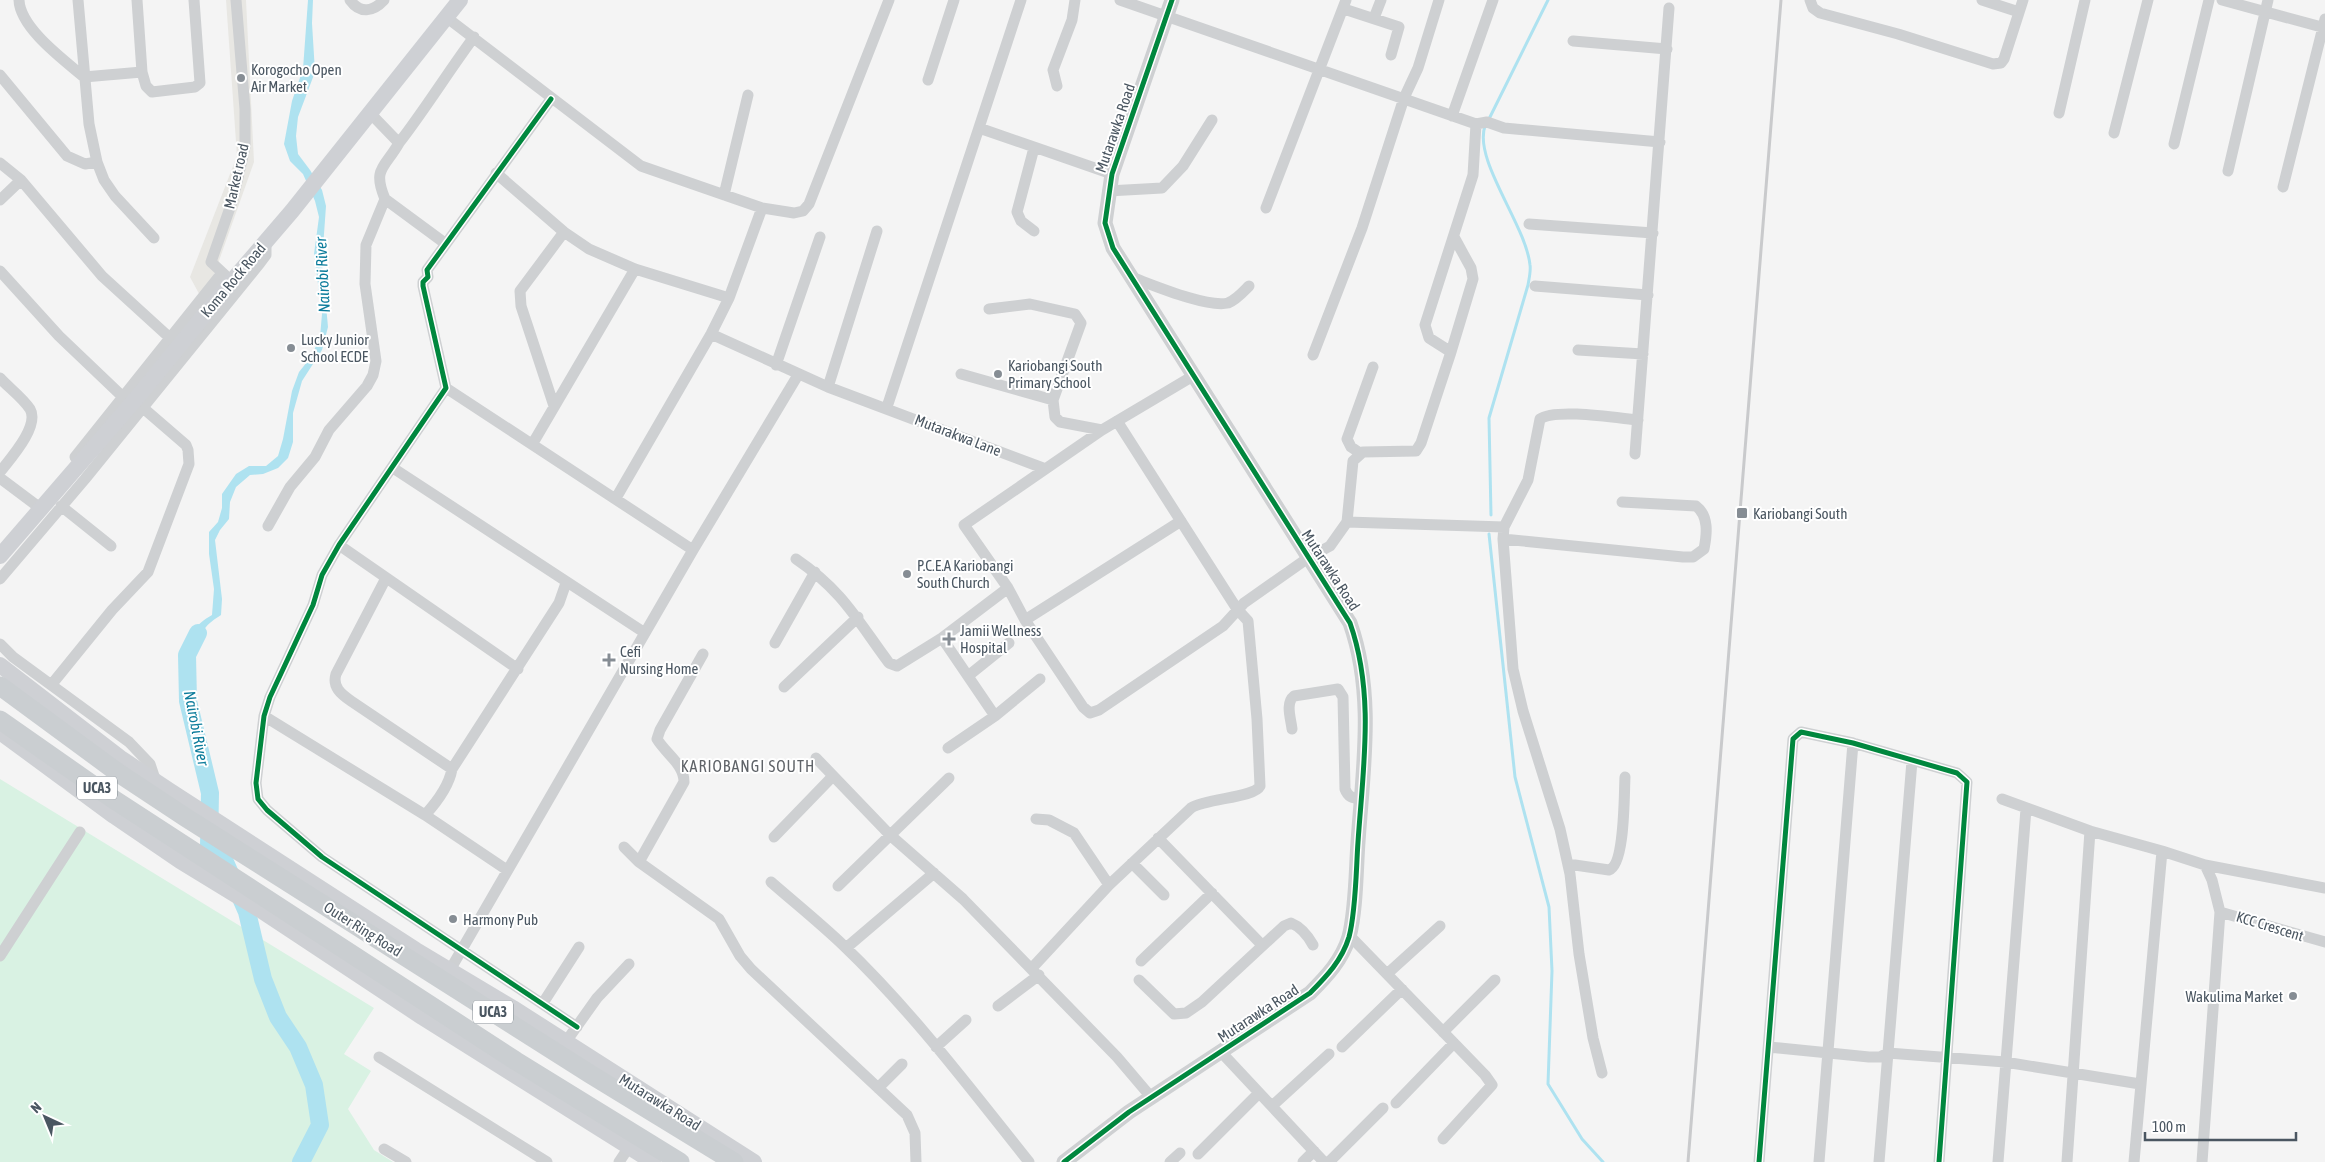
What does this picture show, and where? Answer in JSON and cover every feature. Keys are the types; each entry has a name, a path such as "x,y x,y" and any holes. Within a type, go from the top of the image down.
{"main road":[{"name":"Koma Rock Road","path":"0,556 140,394 227,277 266,241 292,211 460,0"},
{"name":"Outer Ring Road","path":"0,665 76,725 156,782 185,809 254,860 734,1162"},
{"name":"Outer Ring Road","path":"0,686 117,772 185,809 243,837 395,937 513,1008 565,1043"},
{"name":"Outer Ring Road","path":"0,720 110,798 249,887 398,993 653,1162"},
{"name":"Outer Ring Road","path":"0,732 114,816 200,874 680,1162"},
{"path":"274,856 295,886"},
{"path":"519,1028 565,1043"},
{"name":"Mutarawka Road","path":"565,1043 754,1162"}],"street":[{"path":"19,0 20,11 24,20 63,60 84,77 142,72"},
{"path":"78,0 89,124 97,162 104,180 115,196 154,238"},
{"path":"137,0 142,72 146,86 152,92 195,87 200,83 194,0"},
{"name":"Market road","path":"227,277 212,264 211,258 233,199 245,148 245,109 236,0"},
{"path":"350,0 360,10 372,9 384,0"},
{"path":"446,17 641,166 762,208 794,212 803,210 809,204 889,0"},
{"path":"928,80 954,0"},
{"path":"886,407 1021,0"},
{"path":"1057,86 1054,70 1072,20 1075,0"},
{"path":"1120,0 1476,124 1487,122 1504,128 1660,142"},
{"name":"Mutarawka Road","path":"1066,1161 1151,1097 1310,993 1334,968 1342,955 1349,935 1361,799 1366,714 1365,681 1350,623 1131,277 1109,240 1105,223 1108,191 1112,174 1172,0"},
{"path":"1374,18 1381,0"},
{"path":"1313,355 1362,228 1404,98 1418,68 1439,0"},
{"path":"1452,116 1493,0"},
{"path":"1810,0 1813,8 1820,13 1898,34 1993,64 2001,63 2004,59 2022,0"},
{"path":"1982,0 2019,12"},
{"path":"2059,113 2085,0"},
{"path":"2114,133 2148,0"},
{"path":"2174,144 2209,0"},
{"path":"2222,0 2266,5 2324,25 2282,187"},
{"path":"1266,208 1318,69 1345,5 1399,27 1391,55"},
{"path":"2228,171 2266,5"},
{"path":"1635,454 1669,8"},
{"path":"446,244 385,199 378,183 381,170 435,96 450,69 474,37"},
{"path":"1573,40 1666,50"},
{"path":"0,75 64,153 84,164 97,162"},
{"path":"724,195 748,95"},
{"path":"551,98 427,270 428,277 422,286 446,388 533,443 693,550"},
{"path":"370,114 399,143"},
{"path":"1108,191 1162,188 1183,166 1212,120"},
{"path":"1451,352 1429,338 1424,325 1473,175 1476,124"},
{"path":"979,128 1112,174"},
{"path":"1034,148 1018,212 1021,221 1034,231"},
{"path":"0,163 21,180 102,276 170,338"},
{"path":"496,173 564,232 589,249 635,269 729,298"},
{"path":"0,200 21,180"},
{"path":"268,526 290,487 315,457 329,430 367,386 374,375 376,361 366,284 366,245 385,199"},
{"path":"616,498 729,298 762,208"},
{"path":"1529,224 1653,233"},
{"path":"828,387 877,231"},
{"path":"554,406 521,306 520,291 564,232"},
{"path":"776,365 820,237"},
{"path":"1373,367 1347,439 1351,447 1360,453 1416,452 1421,443 1451,352 1473,279 1471,268 1454,237"},
{"path":"0,579 260,264 266,254 266,241"},
{"path":"533,443 635,269"},
{"path":"0,271 59,336 124,398"},
{"path":"0,547 124,398 170,338 227,277"},
{"path":"1131,277 1205,302 1233,301 1249,286"},
{"path":"0,289 9,280"},
{"path":"1535,286 1648,295"},
{"path":"989,309 1036,304 1075,314 1079,319 1079,328 1053,400 1057,420 1102,430"},
{"name":"Mutarakwa Lane","path":"710,334 798,375 1044,468"},
{"path":"1578,350 1643,354"},
{"path":"961,374 1053,400"},
{"path":"450,970 693,550 798,375"},
{"path":"1192,376 1102,430 1044,468 964,525 1008,588 1025,620 1083,708 1090,713 1099,710 1223,626 1237,609 1308,558 1330,546 1347,522 1353,461 1360,453"},
{"path":"0,378 25,403 31,411 32,419 16,453 0,472"},
{"path":"446,388 339,545 322,575 313,605 270,697 264,716 256,783 258,799 267,810 322,857 577,1027"},
{"path":"52,684 112,610 148,572 188,464 186,445 142,407"},
{"path":"1602,1073 1592,1038 1580,963 1568,864 1560,829 1513,669 1503,539 1504,527 1528,480 1540,420 1545,416 1560,414 1638,420"},
{"path":"998,1006 1035,972 1109,884 1198,804 1251,794 1260,786 1257,719 1248,621 1237,609 1117,421"},
{"path":"393,468 645,634"},
{"path":"0,478 36,505"},
{"path":"1503,539 1682,557 1693,557 1704,549 1706,520 1703,511 1696,506 1622,502"},
{"path":"61,506 112,546"},
{"path":"1025,620 1181,521"},
{"path":"1347,522 1504,527"},
{"path":"339,545 518,669"},
{"path":"796,559 815,572 836,591 858,617 892,665 901,665 942,638 1008,588"},
{"path":"775,643 815,572"},
{"path":"386,578 336,674 334,683 337,690 351,701 452,770"},
{"path":"425,815 441,794 451,777 452,770 560,603 566,583"},
{"path":"784,687 858,617"},
{"path":"942,638 996,716"},
{"path":"968,676 1009,643"},
{"path":"0,644 13,657 129,742 145,757 156,782"},
{"path":"639,862 684,782 681,768 657,739 660,730 704,654"},
{"path":"948,748 996,716 1040,679"},
{"path":"1292,729 1289,703 1291,699 1322,690 1338,689 1343,697 1345,789 1347,795 1352,798 1361,799"},
{"path":"264,716 425,815 507,870"},
{"path":"1759,1162 1793,739 1801,732 1853,743 1957,772 1967,782 1939,1162"},
{"path":"1819,1162 1853,743"},
{"path":"816,758 890,835 963,899 1117,1057 1151,1097"},
{"path":"1879,1162 1912,761"},
{"path":"774,837 833,776"},
{"path":"1568,864 1608,870 1614,869 1620,852 1625,777"},
{"path":"838,886 949,778"},
{"path":"2002,799 2090,831 2205,864 2325,888"},
{"path":"1998,1162 2026,809"},
{"path":"1036,819 1049,820 1074,833 1109,884"},
{"path":"2067,1162 2090,831"},
{"path":"0,956 80,832"},
{"path":"1158,838 1262,945"},
{"path":"624,847 639,862 719,919 740,956 750,969 912,1121 915,1133 916,1162"},
{"path":"2134,1162 2162,851"},
{"path":"1132,863 1164,896"},
{"name":"KCC Crescent","path":"2205,864 2212,880 2220,912 2325,942"},
{"path":"846,948 934,873"},
{"path":"771,882 846,948 936,1047 1029,1162"},
{"path":"1141,960 1212,893"},
{"path":"2202,1162 2220,912"},
{"path":"1139,980 1174,1014 1186,1013 1202,1002 1274,933 1291,923 1309,937 1313,945"},
{"path":"1387,974 1440,926"},
{"path":"1349,935 1485,1075 1492,1085 1443,1139"},
{"path":"542,1004 579,947"},
{"path":"565,1043 597,998 629,964"},
{"path":"1443,1032 1494,980"},
{"path":"1342,1047 1402,989"},
{"path":"936,1047 966,1020"},
{"path":"1396,1103 1454,1043"},
{"path":"1769,1047 1869,1057 1880,1057 1888,1053 2005,1062 2140,1084"},
{"path":"1220,1052 1324,1162"},
{"path":"1272,1106 1328,1054"},
{"path":"379,1057 547,1162"},
{"path":"878,1088 902,1064"},
{"path":"1198,1154 1259,1093"},
{"path":"1329,1162 1383,1108"},
{"path":"619,1162 629,1147"},
{"path":"384,1149 406,1162"},
{"path":"1303,1162 1314,1151"},
{"path":"1170,1162 1180,1153"}],"shaded area":[{"name":"Korogocho Open Air Market","path":"226,0 246,0 254,162 204,303 190,277 237,156"}],"green space":[{"path":"0,779 374,1008 344,1054 371,1071 348,1109 374,1150 393,1162 0,1162"}],"water":[{"path":"308,0 313,0 312,23 315,72 298,117 296,136 298,154 322,190 326,206 322,262 328,327 322,350 302,381 293,413 293,442 288,458 278,468 263,474 250,475 236,487 230,502 229,519 215,540 222,599 221,615 205,628 201,636 200,647 187,655 193,631 212,615 214,589 209,554 209,532 218,522 222,508 222,494 236,474 249,466 266,466 278,456 292,391 299,372 311,357 320,337 322,314 314,254 319,217 315,201 303,174 290,161 284,144 292,101 303,69"}],"waterway":[{"path":"1488,121 1548,0"},
{"path":"1485,126 1483,140 1486,156 1520,231 1530,267 1528,285 1489,418 1491,515"},
{"path":"1489,534 1515,777 1549,907 1552,971 1548,1084 1582,1139 1603,1162"},
{"name":"Nairobi River","path":"198,633 187,655 188,701 210,793 209,846 225,862 247,912 263,979 278,1017 298,1047 314,1085 320,1125 301,1162"}],"railway":[{"path":"1688,1162 1781,0"}],"cycle path":[{"path":"1064,1162 1129,1112 1310,993 1328,974 1346,945 1351,927 1354,903 1364,759 1365,704 1358,650 1350,623 1113,248 1105,223 1112,174 1172,0"},
{"path":"551,99 427,270 428,277 423,282 423,286 446,388 339,545 322,575 313,605 270,697 264,716 256,783 258,799 267,810 322,857 577,1027"},
{"path":"1759,1162 1793,739 1801,732 1853,743 1957,773 1967,782 1939,1162"}],"place":[{"name":"Korogocho Open Air Market","path":"241,78"},
{"name":"Lucky Junior School ECDE","path":"291,348"},
{"name":"Kariobangi South Primary School","path":"998,374"},
{"name":"Kariobangi South","path":"1742,513"},
{"name":"P.C.E.A Kariobangi South Church","path":"907,574"},
{"name":"Jamii Wellness Hospital","path":"949,639"},
{"name":"Cefi Nursing Home","path":"609,660"},
{"name":"Harmony Pub","path":"453,919"},
{"name":"Wakulima Market","path":"2293,996"}],"district":[{"name":"KARIOBANGI SOUTH","path":"748,766"}]}
